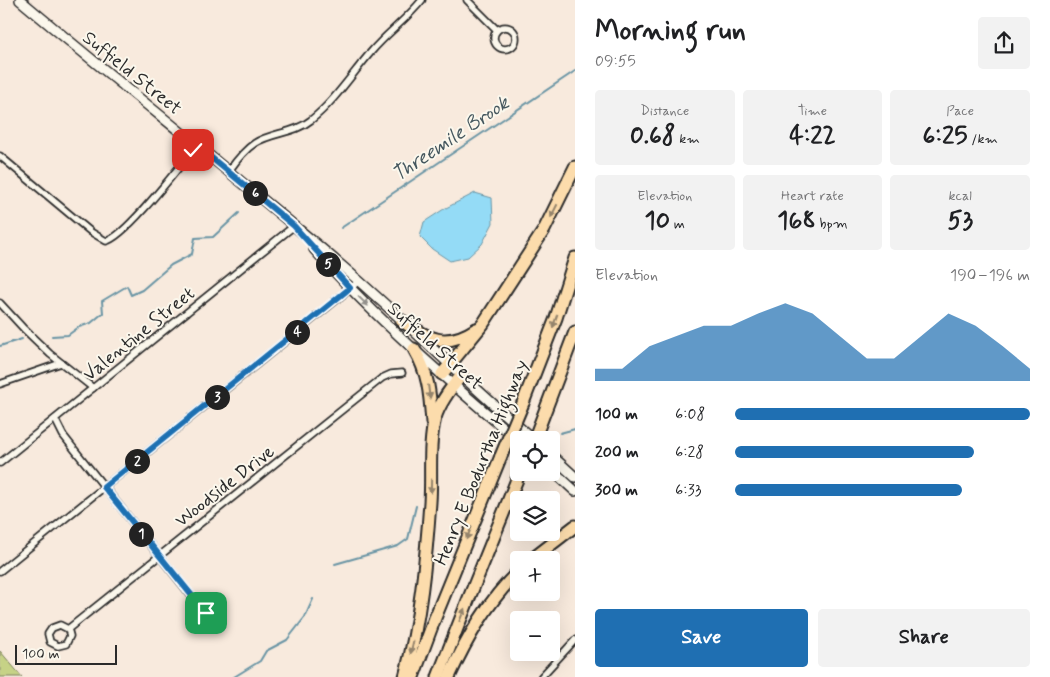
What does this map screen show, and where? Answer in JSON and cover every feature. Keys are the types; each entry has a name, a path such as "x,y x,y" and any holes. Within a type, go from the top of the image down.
{"highway":[{"path":"446,369 483,324 544,230 575,167"},
{"name":"Henry E Bodurtha Highway","path":"413,677 444,594 502,456 556,318 575,258"},
{"path":"402,321 424,335 440,341 464,336 483,324"},
{"path":"537,431 575,332"},
{"path":"404,677 417,623 424,576 430,502 432,437 428,380 423,364 414,349"},
{"path":"432,437 435,418 440,406 457,380"},
{"path":"438,677 517,481"},
{"path":"545,551 569,535 575,526"},
{"path":"450,677 465,644 482,615 499,591 510,580"}],"main road":[{"name":"Suffield Street","path":"20,0 359,281 402,321 446,369 510,432"},
{"name":"Suffield Street","path":"294,226 350,288 414,349 446,369"},
{"name":"Suffield Street","path":"457,380 522,431"},
{"path":"560,463 575,477"},
{"path":"560,477 575,491"}],"street":[{"path":"228,171 244,151 255,143 266,138 291,132 312,120 372,50 422,0"},
{"path":"467,0 497,30"},
{"path":"0,156 92,232 106,241 120,234 153,199 196,145"},
{"name":"Valentine Street","path":"0,463 294,226"},
{"path":"0,571 359,281"},
{"path":"0,303 24,330 93,388"},
{"path":"0,384 61,363"},
{"name":"Woodside Drive","path":"68,629 382,378 390,374 402,373"},
{"path":"55,419 68,442 158,556 206,613"},
{"path":"541,677 575,640"}],"green space":[{"path":"0,651 22,677 0,677"}],"water":[{"path":"475,193 492,198 493,223 482,244 468,257 450,261 432,249 420,237 424,222"}],"waterway":[{"name":"Threemile Brook","path":"341,228 575,71"},
{"name":"Threemile Brook","path":"52,336 68,335 79,327 91,323 103,313 102,301 127,286 131,295 142,290 171,265 192,254 195,238 213,237 239,213"},
{"name":"Threemile Brook","path":"0,346 22,339"},
{"path":"560,433 575,429"},
{"path":"335,564 398,546 408,539 416,506"},
{"path":"234,677 260,661 266,651 287,640 305,617 313,599"}],"route":[{"path":"193,150 196,145 294,226 350,288 104,487 206,613"}]}
